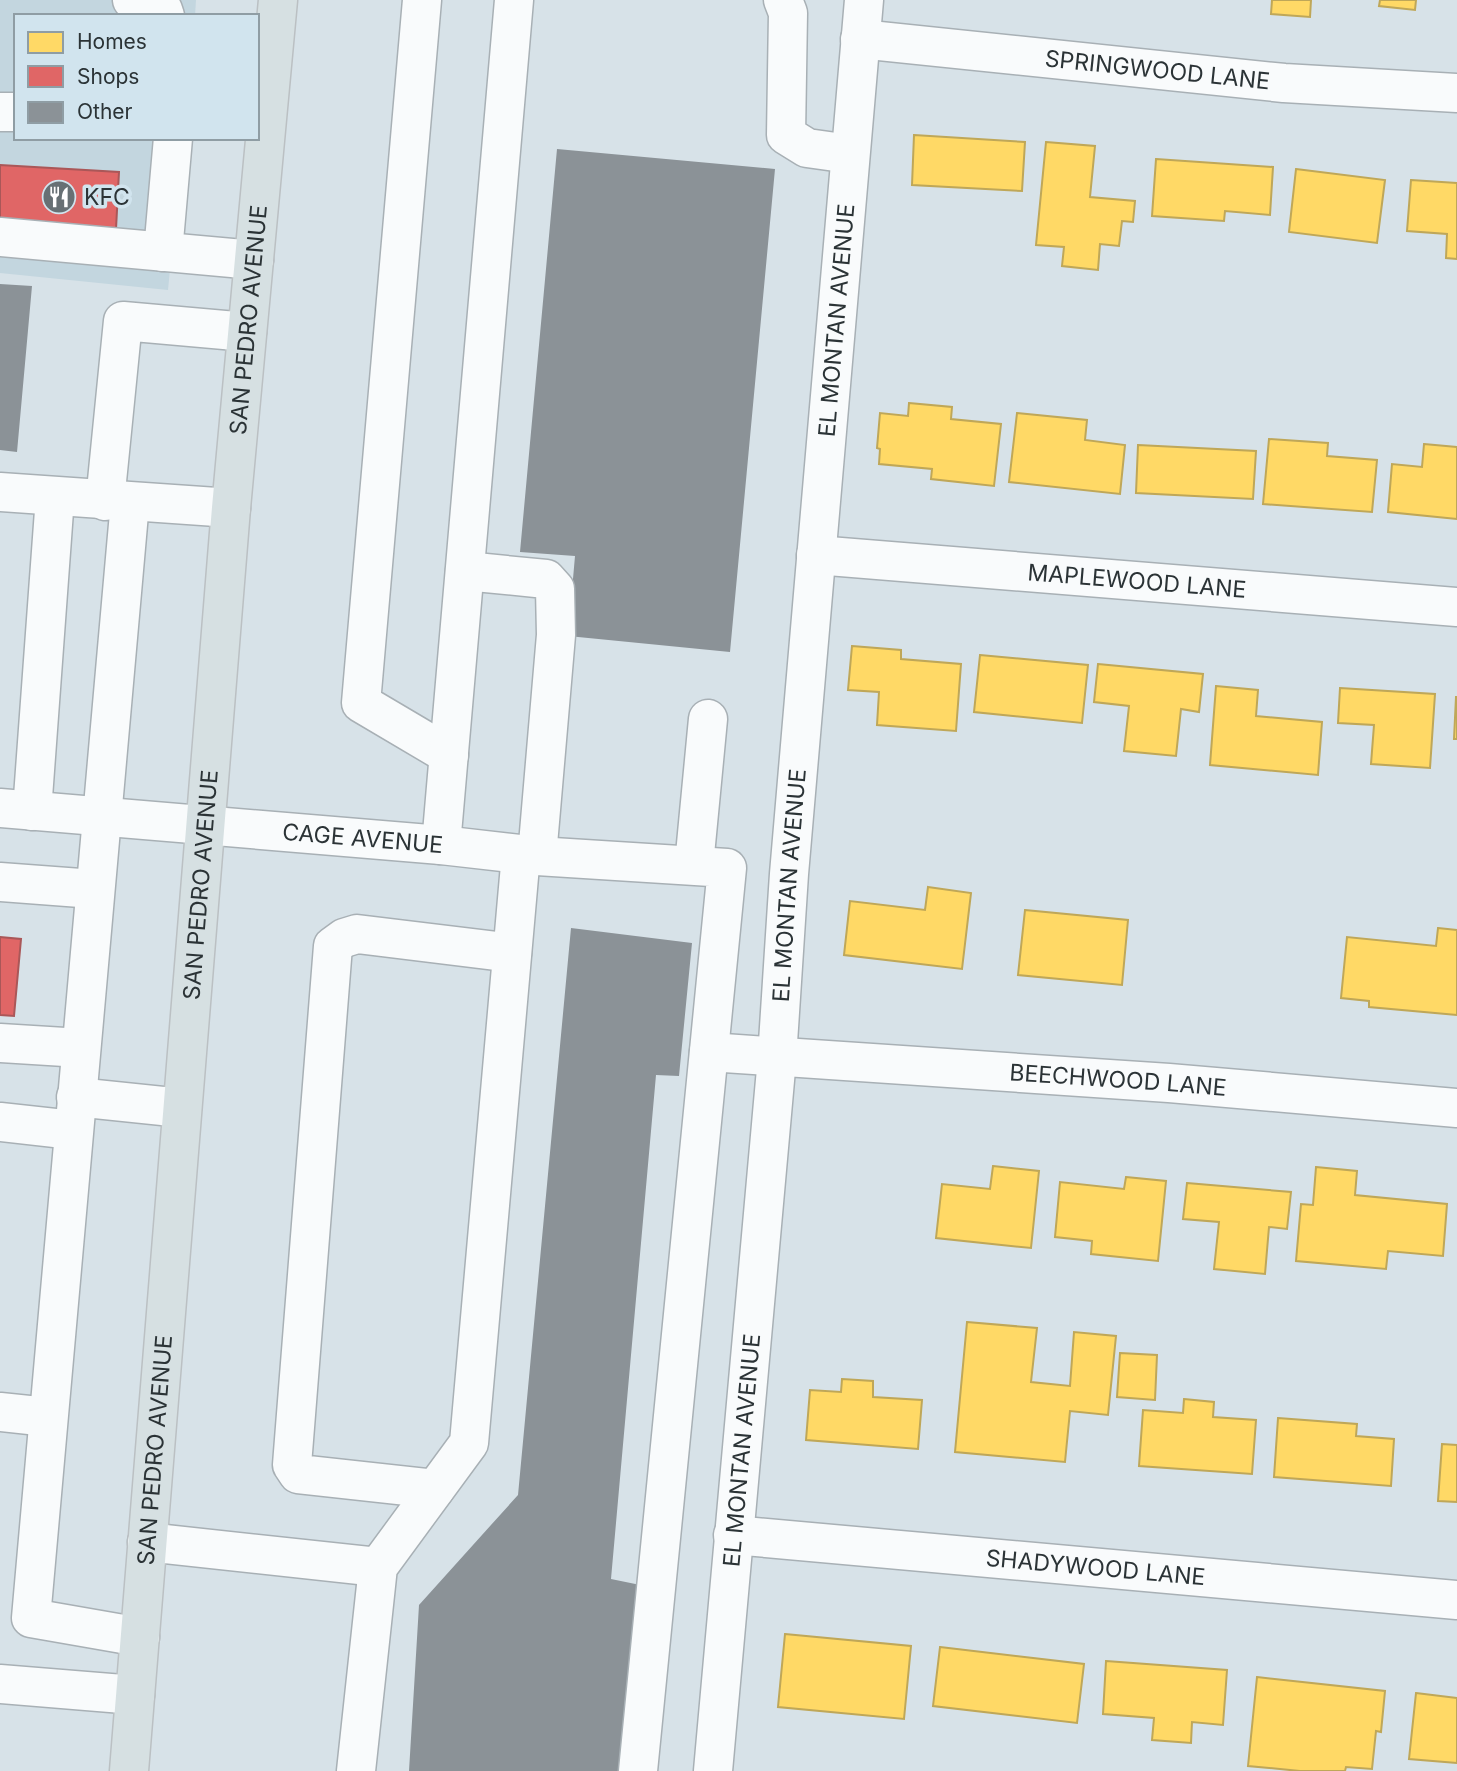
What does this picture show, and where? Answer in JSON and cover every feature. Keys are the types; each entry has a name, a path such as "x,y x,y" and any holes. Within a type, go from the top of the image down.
{"main road":[{"name":"SAN PEDRO AVENUE","path":"129,1771 231,508 254,260 261,135 278,0"}],"street":[{"path":"422,0 361,703 449,755"},
{"path":"441,845 514,0"},
{"path":"783,0 788,13 786,135 807,148 850,154"},
{"name":"EL MONTAN AVENUE","path":"713,1771 777,1058 790,860 864,0"},
{"name":"SPRINGWOOD LANE","path":"860,38 1284,83 1457,93"},
{"path":"163,252 173,140"},
{"path":"0,237 254,260"},
{"path":"140,1637 31,1618 101,816 118,501 123,321 247,332"},
{"path":"0,492 231,508"},
{"path":"16,809 55,497"},
{"name":"MAPLEWOOD LANE","path":"816,555 1457,607"},
{"path":"356,1771 378,1567 469,1443 512,953 529,855 556,635 555,589 546,579 465,571"},
{"path":"638,1771 709,1052 708,719"},
{"name":"CAGE AVENUE","path":"16,809 441,845 529,855 710,867"},
{"path":"0,882 94,889"},
{"path":"435,1489 298,1474 292,1465 332,946 357,934 512,953"},
{"path":"0,1043 80,1048"},
{"name":"BEECHWOOD LANE","path":"709,1052 1169,1083 1457,1108"},
{"path":"0,1122 75,1113 182,1108"},
{"path":"0,1412 48,1417"},
{"name":"SHADYWOOD LANE","path":"733,1535 1457,1600"},
{"path":"147,1542 378,1567"},
{"path":"0,1684 135,1695"}],"shaded area":[{"path":"0,0 196,0 195,14 14,14 14,140 183,140 168,290 0,273"}],"building: Homes":[{"path":"1272,0 1311,0 1310,17 1271,14"},
{"path":"1380,0 1416,0 1415,10 1379,6"},
{"path":"914,135 1025,142 1022,191 912,185"},
{"path":"1046,142 1095,146 1090,197 1135,201 1133,222 1122,221 1119,246 1100,244 1098,270 1062,266 1064,247 1036,245"},
{"path":"1156,159 1273,167 1270,215 1225,211 1224,221 1152,216"},
{"path":"1296,169 1385,180 1377,243 1289,232"},
{"path":"1411,180 1457,183 1457,259 1446,258 1447,234 1407,231"},
{"path":"909,403 952,407 951,419 1001,424 994,486 931,479 932,469 879,464 880,449 877,448 880,413 908,416"},
{"path":"1017,413 1087,420 1085,440 1125,445 1120,494 1009,482"},
{"path":"1269,439 1328,443 1327,456 1377,460 1372,512 1263,504"},
{"path":"1424,444 1457,447 1457,519 1388,512 1392,464 1422,467"},
{"path":"1138,445 1256,451 1253,499 1136,493"},
{"path":"852,646 901,650 901,659 961,664 956,731 877,725 879,692 848,690"},
{"path":"980,655 1088,665 1082,723 974,712"},
{"path":"1098,664 1203,674 1199,712 1181,709 1176,756 1124,751 1129,706 1094,702"},
{"path":"1216,686 1258,690 1256,716 1322,722 1318,775 1210,765"},
{"path":"1340,688 1435,694 1430,768 1371,764 1374,725 1338,723"},
{"path":"1456,697 1457,739 1454,739"},
{"path":"928,887 971,893 962,969 844,955 850,901 925,910"},
{"path":"1025,910 1128,920 1122,985 1018,975"},
{"path":"1438,928 1457,930 1457,1015 1369,1007 1369,1001 1341,998 1347,937 1436,946"},
{"path":"993,1166 1039,1171 1031,1248 936,1238 942,1184 990,1189"},
{"path":"1316,1167 1357,1171 1355,1195 1447,1204 1443,1256 1388,1251 1386,1269 1296,1261 1301,1204 1313,1205"},
{"path":"1126,1177 1166,1181 1158,1261 1091,1254 1092,1241 1055,1237 1060,1182 1124,1189"},
{"path":"1187,1183 1291,1192 1287,1229 1269,1227 1265,1274 1214,1269 1219,1222 1183,1219"},
{"path":"967,1322 1037,1328 1031,1382 1070,1386 1074,1332 1116,1336 1108,1415 1070,1411 1065,1462 955,1452"},
{"path":"1120,1353 1157,1355 1155,1400 1117,1397"},
{"path":"842,1379 873,1381 873,1397 922,1400 918,1449 806,1440 810,1390 841,1392"},
{"path":"1184,1399 1214,1402 1213,1417 1256,1420 1252,1474 1139,1466 1143,1410 1183,1413"},
{"path":"1278,1418 1357,1424 1356,1436 1394,1439 1391,1486 1274,1477"},
{"path":"1442,1444 1457,1445 1457,1502 1438,1501"},
{"path":"785,1634 911,1646 904,1719 778,1707"},
{"path":"940,1647 1084,1664 1077,1723 933,1706"},
{"path":"1106,1661 1227,1670 1223,1725 1192,1722 1191,1743 1152,1740 1154,1718 1103,1714"},
{"path":"1257,1677 1385,1691 1381,1732 1376,1731 1372,1769 1346,1767 1345,1771 1300,1771 1248,1766"},
{"path":"1416,1693 1457,1698 1457,1763 1409,1759"}],"building: Shops":[{"name":"KFC","path":"0,165 119,172 116,229 0,222"},
{"path":"0,937 21,939 14,1016 0,1015"}],"building: Other":[{"path":"557,149 775,169 730,652 568,636 575,556 520,552"},
{"path":"0,284 32,286 17,452 0,450"},
{"path":"571,928 692,943 679,1076 656,1075 611,1579 650,1587 635,1771 409,1771 419,1605 518,1495"}],"place":[{"name":"KFC","path":"59,197"}]}
